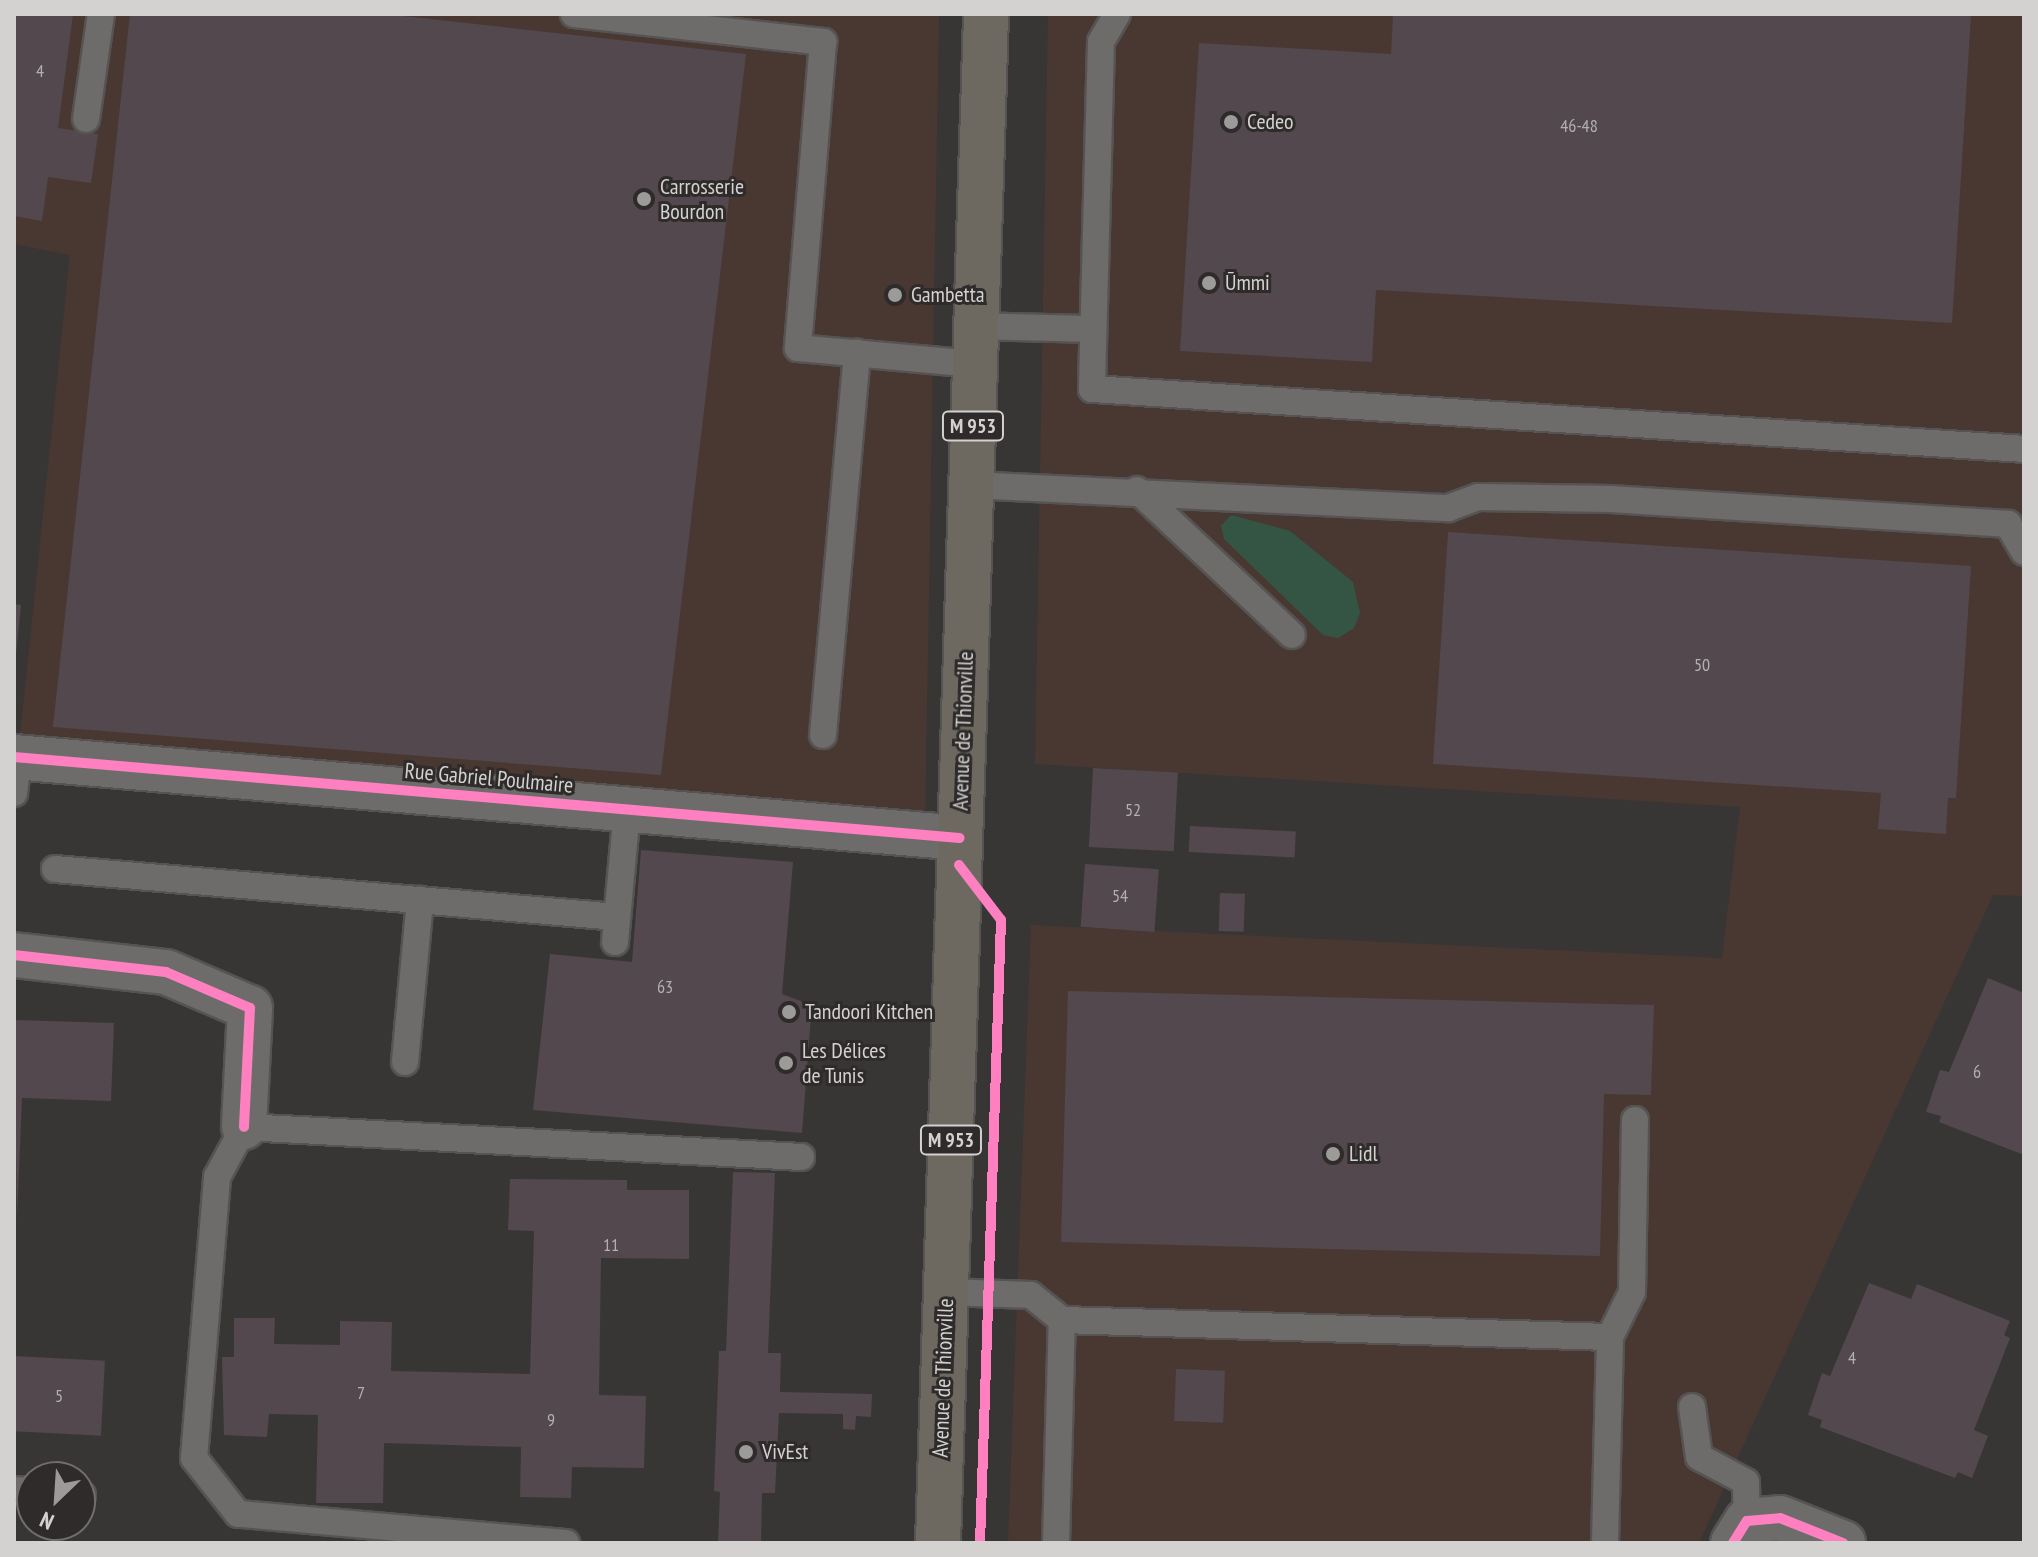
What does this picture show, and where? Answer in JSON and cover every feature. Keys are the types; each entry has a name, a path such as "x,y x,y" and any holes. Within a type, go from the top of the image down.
{"main road":[{"name":"Avenue de Thionville","path":"938,1543 986,14"}],"street":[{"name":"Rue Gabriel Poulmaire","path":"15,769 627,810 960,838"},
{"path":"14,955 166,972 250,1008 244,1127"},
{"path":"1740,1532 1780,1518 1843,1543"}],"lane":[{"path":"86,119 101,14"},
{"path":"574,14 823,42 798,348 857,353 975,345 1092,329"},
{"path":"1117,14 1101,42 1092,389 2024,449"},
{"path":"823,735 857,353"},
{"path":"971,485 1137,490 1448,508 1478,497 1611,499 2008,524 2024,552"},
{"path":"1137,490 1292,635"},
{"path":"55,869 420,900 616,929 627,810"},
{"path":"405,1062 420,900"},
{"path":"1605,1543 1610,1337 1632,1292 1635,1120"},
{"path":"566,1543 238,1514 194,1458 217,1177 244,1127 801,1157"},
{"path":"946,1292 1031,1295 1062,1320 1610,1337"},
{"path":"1056,1543 1062,1320"},
{"path":"1692,1407 1699,1457 1746,1482 1740,1532"}],"shaded area":[{"path":"14,14 939,14 925,823 20,736 70,255 14,244"},
{"path":"1048,14 2024,14 2024,896 1993,895 1699,1543 1008,1543 1031,925 1722,958 1740,807 1035,764"}],"green space":[{"path":"1231,515 1290,531 1353,582 1360,613 1354,628 1338,638 1323,635 1224,539 1221,526"}],"building":[{"path":"14,14 73,14 58,128 98,134 91,183 48,177 42,221 14,216"},
{"path":"130,14 385,14 746,54 661,775 53,727"},
{"path":"1393,14 1971,15 1952,323 1376,290 1372,362 1180,351 1199,43 1391,54"},
{"path":"1448,532 1971,566 1956,798 1948,798 1946,834 1878,829 1881,793 1433,764"},
{"path":"14,604 21,605 16,654 14,654"},
{"path":"1093,768 1178,772 1174,851 1089,847"},
{"path":"1190,826 1296,832 1294,858 1189,852"},
{"path":"641,850 793,862 782,994 801,1001 811,1016 802,1133 533,1110 550,954 632,962"},
{"path":"1085,864 1159,869 1154,932 1081,927"},
{"path":"1220,893 1245,894 1244,932 1219,931"},
{"path":"1988,978 2024,993 2024,1155 1939,1122 1941,1116 1926,1112 1940,1070 1949,1072"},
{"name":"Lidl","path":"1068,991 1654,1005 1651,1095 1604,1094 1600,1256 1061,1242"},
{"path":"14,1020 114,1023 111,1101 22,1098 17,1220"},
{"path":"733,1172 775,1173 768,1353 781,1353 780,1392 872,1394 871,1417 856,1416 855,1430 843,1429 843,1414 779,1413 775,1493 762,1493 761,1543 718,1543 720,1492 714,1491 719,1351 726,1351"},
{"path":"510,1179 627,1180 627,1190 689,1190 689,1259 601,1258 599,1395 646,1396 644,1468 572,1467 571,1498 520,1497 521,1447 384,1443 383,1503 316,1503 318,1415 269,1414 267,1437 224,1435 222,1357 234,1357 234,1318 275,1318 274,1344 340,1345 340,1321 392,1322 391,1371 530,1374 534,1231 508,1230"},
{"path":"1869,1283 1911,1299 1917,1284 2010,1321 2004,1335 2010,1338 1974,1430 1988,1436 1972,1478 1958,1472 1955,1478 1820,1427 1822,1420 1808,1415 1822,1373 1830,1376"},
{"path":"14,1356 105,1361 101,1436 14,1431"},
{"path":"1176,1369 1225,1371 1223,1423 1174,1421"}],"cycle path":[{"path":"14,757 960,838"},
{"path":"959,865 1001,920 980,1543"},
{"path":"14,955 166,972 250,1008 244,1127"},
{"path":"1733,1543 1747,1521 1780,1518 1843,1543"}],"place":[{"name":"Cedeo","path":"1231,122"},
{"name":"Carrosserie Bourdon","path":"644,199"},
{"name":"Ūmmi","path":"1209,283"},
{"name":"Gambetta","path":"895,295"},
{"name":"Tandoori Kitchen","path":"789,1012"},
{"name":"Les Délices de Tunis","path":"786,1063"},
{"name":"Lidl","path":"1333,1154"},
{"name":"VivEst","path":"746,1452"}]}
